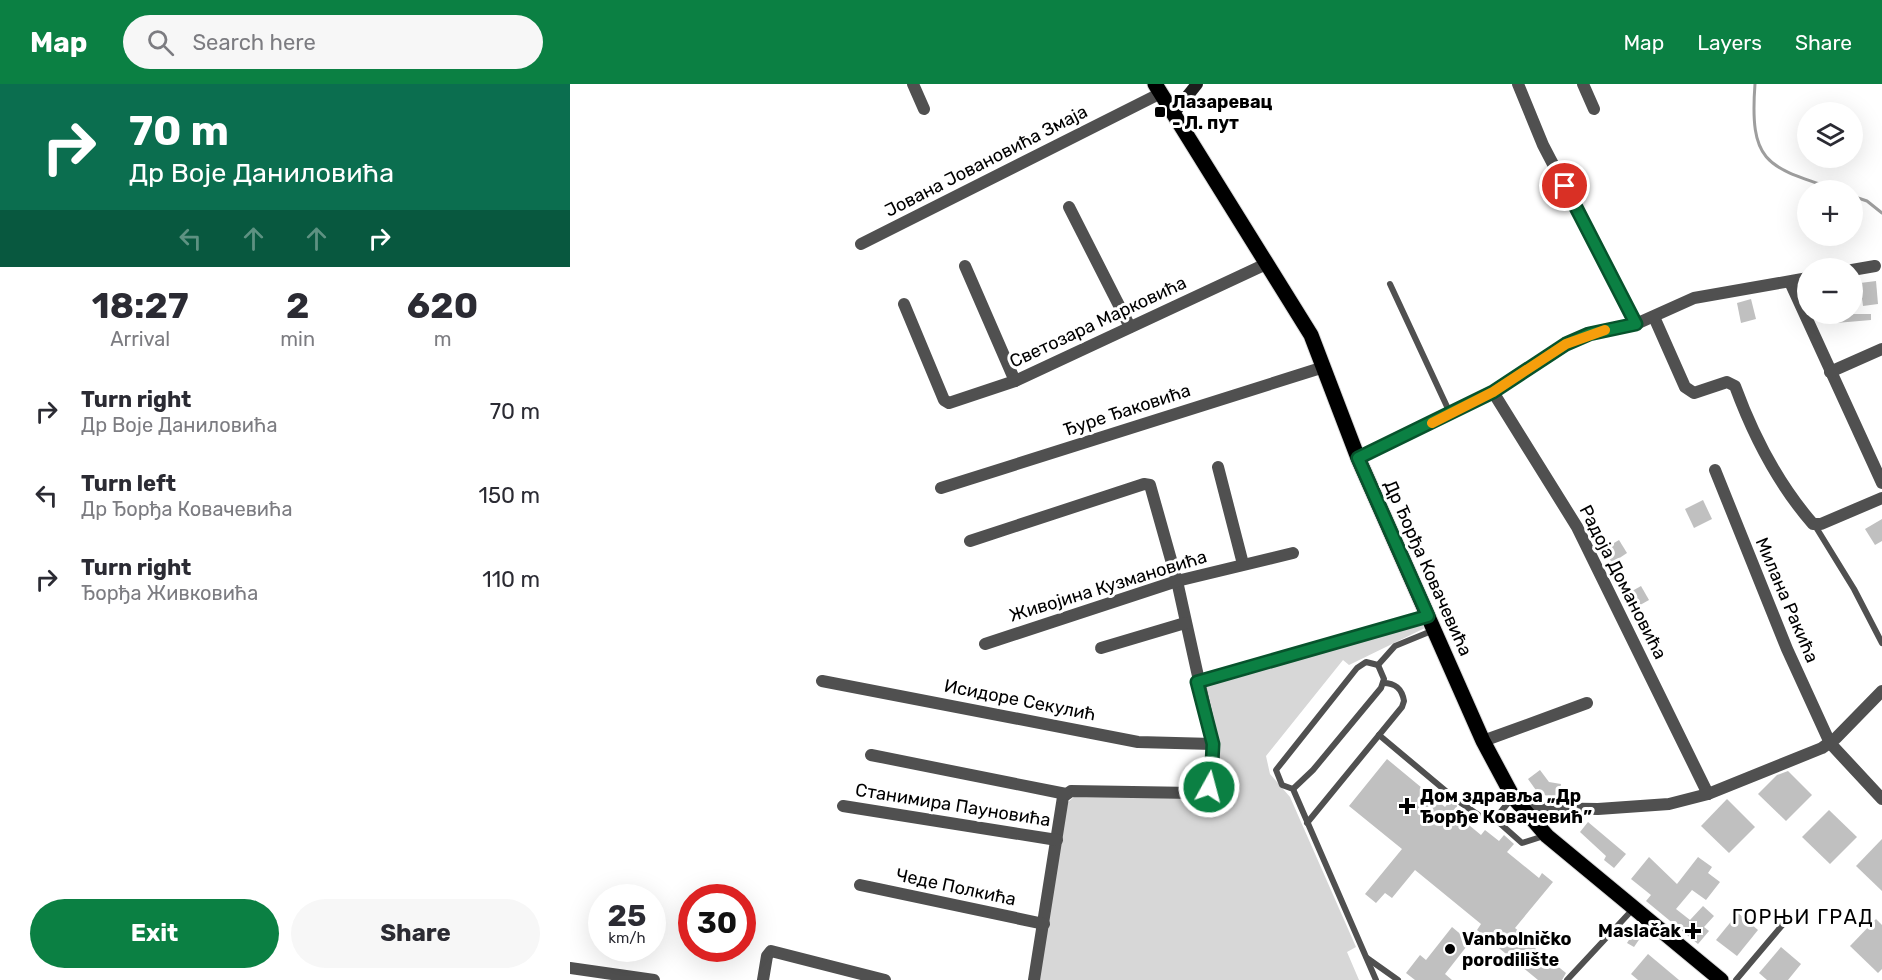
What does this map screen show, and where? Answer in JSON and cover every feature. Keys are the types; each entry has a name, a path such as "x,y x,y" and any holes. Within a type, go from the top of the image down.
{"main road":[{"name":"Др Ђорђа Ковачевића","path":"1158,88 1311,335 1358,458 1483,741 1517,803 1546,836 1721,980"}],"street":[{"path":"913,84 924,109"},
{"path":"1173,114 1197,84"},
{"path":"1518,84 1543,145 1636,324"},
{"path":"1583,84 1594,109"},
{"name":"Јована Јовановића Змаја","path":"861,244 1158,88"},
{"path":"1069,207 1131,327"},
{"name":"Светозара Марковића","path":"904,304 944,400 949,403 1015,381 1266,264"},
{"path":"965,266 1015,381"},
{"path":"1863,268 1875,266"},
{"path":"1358,458 1493,392 1566,344 1589,334 1636,324 1694,298 1797,280"},
{"path":"1790,282 1882,483"},
{"path":"1654,317 1685,387 1694,393 1726,382 1735,386 1748,422 1772,465 1813,524 1821,524 1882,498"},
{"path":"1830,372 1882,349"},
{"name":"Ђуре Ђаковића","path":"941,488 1324,367"},
{"name":"Радоја Домановића","path":"1493,392 1577,527 1708,794"},
{"path":"1218,467 1243,564"},
{"name":"Милана Ракића","path":"1715,470 1787,649 1830,743 1882,799"},
{"path":"970,541 1143,484 1150,484 1177,581 1197,682 1213,744 1211,782 1204,790 1194,793 1071,791 1062,799 1034,980"},
{"name":"Живојина Кузмановића","path":"985,644 1177,581 1293,553"},
{"path":"1101,648 1185,623"},
{"path":"1197,682 1431,623"},
{"name":"Исидоре Секулић","path":"822,681 1138,742 1213,744"},
{"path":"1517,803 1598,809 1669,804 1708,794 1830,743 1882,691"},
{"path":"1483,741 1587,703"},
{"path":"871,755 1066,794"},
{"name":"Станимира Пауновића","path":"843,806 1057,840"},
{"name":"Чеде Полкића","path":"860,885 1044,924"},
{"path":"763,980 767,956 771,951 867,978 885,980"},
{"path":"570,968 654,980"}],"lane":[{"path":"1390,284 1450,414"},
{"path":"1813,524 1849,580 1882,643"},
{"path":"1378,665 1395,646 1431,623"},
{"path":"1293,789 1313,770 1383,683 1382,671 1378,665 1366,662 1357,668 1277,765 1278,780 1282,785 1293,789 1376,980"},
{"path":"1307,823 1404,701 1396,686 1383,683"},
{"path":"1379,735 1453,797"},
{"path":"1461,803 1480,816 1495,819 1522,843 1546,836"},
{"path":"1495,819 1517,803"},
{"path":"1567,980 1634,907"},
{"path":"1736,980 1790,916"},
{"path":"1367,958 1398,980"}],"shaded area":[{"path":"1424,621 1427,627 1349,665 1343,660 1266,756 1270,774 1290,797 1356,947 1347,952 1359,980 1039,980 1067,803 1075,796 1198,798 1209,794 1213,791 1217,779 1216,753 1201,687"}],"building":[{"path":"1876,281 1878,304 1863,306 1863,283"},
{"path":"1751,299 1756,319 1741,323 1737,303"},
{"path":"1863,314 1871,314 1871,320 1863,321"},
{"path":"1703,500 1712,519 1694,528 1685,509"},
{"path":"1882,519 1882,541 1875,545 1865,529"},
{"path":"1619,540 1627,553 1612,563 1604,549"},
{"path":"1641,586 1649,600 1633,609 1625,595"},
{"path":"1387,759 1445,807 1450,801 1456,801 1457,807 1453,812 1481,835 1485,830 1499,841 1504,835 1514,844 1507,852 1539,878 1542,873 1553,882 1515,928 1532,942 1530,944 1566,973 1562,980 1538,980 1477,930 1481,924 1415,870 1392,898 1385,893 1376,903 1365,894 1402,849 1349,806"},
{"path":"1540,770 1549,782 1561,784 1558,799 1538,793 1528,779"},
{"path":"1788,771 1812,795 1786,821 1758,794 1777,775"},
{"path":"1727,799 1755,827 1729,853 1701,826"},
{"path":"1829,810 1857,837 1830,864 1802,837"},
{"path":"1588,822 1626,854 1614,868 1604,860 1606,856 1580,832"},
{"path":"1882,839 1882,891 1856,866"},
{"path":"1649,857 1677,884 1698,857 1712,867 1708,873 1720,882 1706,900 1692,890 1676,909 1690,920 1703,906 1714,916 1704,927 1709,931 1698,944 1646,901 1651,895 1631,879"},
{"path":"1738,913 1758,930 1737,956 1716,940"},
{"path":"1876,919 1882,925 1882,969 1878,973 1850,946"},
{"name":"Vanbolničko porodilište","path":"1452,927 1470,942 1445,974 1452,980 1415,980 1406,973 1420,955 1426,960"},
{"path":"1636,929 1643,934 1634,947 1627,943"},
{"path":"1781,947 1801,964 1788,980 1767,980 1759,973"},
{"path":"1648,954 1679,980 1638,980 1631,974"}],"waterway":[{"path":"1755,84 1754,111 1760,147 1768,159 1779,168 1809,180"},
{"path":"1863,200 1882,213"}],"slow traffic":[{"path":"1432,423 1493,392 1566,344 1605,330"}],"place":[{"name":"Лазаревац - Л. пут","path":"1160,112"},
{"name":"Дом здравља „Др Ђорђе Ковачевић”","path":"1407,806"},
{"name":"Maslačak","path":"1693,931"},
{"name":"Vanbolničko porodilište","path":"1450,949"}],"district":[{"name":"ГОРЊИ ГРАД","path":"1803,917"}],"route":[{"path":"1209,787 1213,744 1197,682 1428,616 1358,458 1493,392 1566,344 1589,334 1636,324 1565,186"}]}
